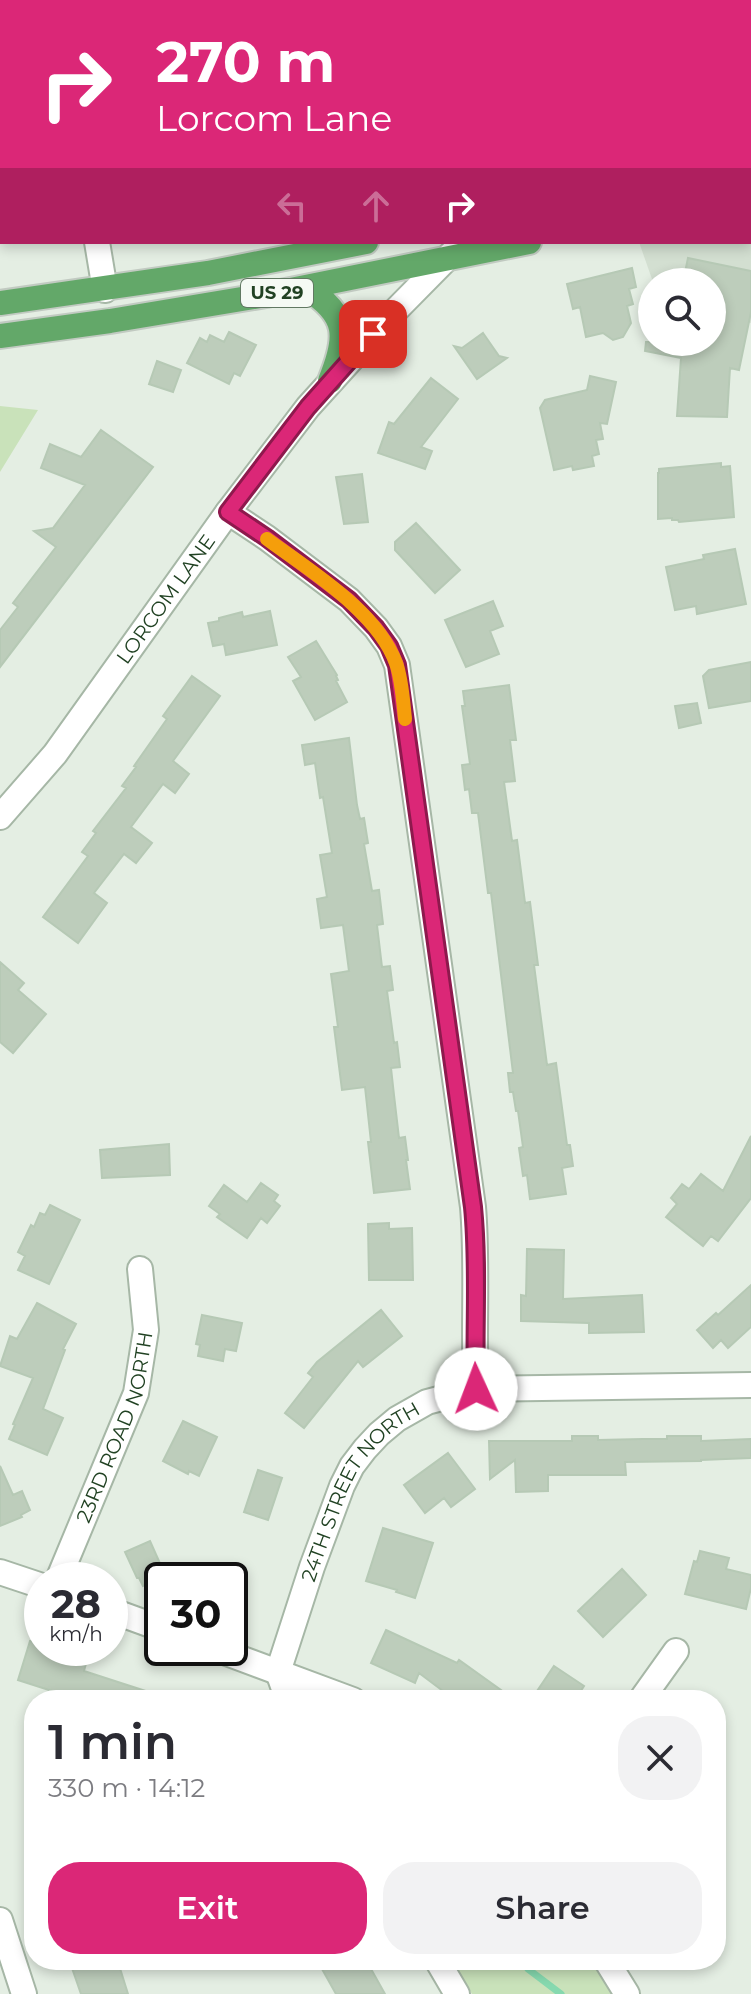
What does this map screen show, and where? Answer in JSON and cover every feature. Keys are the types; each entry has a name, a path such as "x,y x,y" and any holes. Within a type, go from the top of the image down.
{"main road":[{"name":"US 29","path":"0,303 105,290 356,244"},
{"name":"US 29","path":"0,336 306,288 520,244"},
{"path":"306,288 323,298 342,328 341,351 330,381"},
{"path":"105,290 110,321"}],"street":[{"path":"97,244 105,290"},
{"name":"LORCOM LANE","path":"0,817 55,754 228,512 308,407 461,244"},
{"path":"228,512 349,600 376,628 389,646 397,665 473,1207 476,1240 476,1389"},
{"name":"23RD ROAD NORTH","path":"66,1562 136,1393 146,1330 140,1269"},
{"name":"24TH STREET NORTH","path":"278,1672 342,1486 352,1466 379,1434 397,1419 427,1402 476,1389 751,1385"},
{"path":"0,1572 24,1580"},
{"path":"648,1690 676,1651"},
{"path":"248,1661 326,1690"},
{"path":"278,1672 284,1690"},
{"path":"2,1932 24,1994"},
{"path":"443,1970 457,1994"},
{"path":"612,1970 627,1994"}],"shaded area":[{"path":"640,244 751,244 751,323 726,318 726,268 648,268"}],"green space":[{"path":"0,406 38,410 0,472"},
{"path":"457,1970 599,1970 613,1994 472,1994"}],"building":[{"path":"688,258 751,271 751,312 739,370 730,368 727,417 677,416 681,358 671,356 726,356 726,268 686,268"},
{"path":"632,268 636,287 629,289 633,304 627,306 631,323 623,337 613,340 603,333 586,337 580,307 573,309 567,284"},
{"path":"229,332 256,345 240,376 234,373 229,384 187,363 200,338 207,342 210,335 224,342"},
{"path":"483,333 499,356 507,358 477,379 454,346 462,348"},
{"path":"157,361 181,370 173,392 149,384"},
{"path":"590,376 616,382 607,424 600,423 603,439 596,440 599,454 592,456 594,466 554,470 540,408 545,400 587,390"},
{"path":"431,378 458,399 421,447 432,451 425,469 378,453 389,422 394,424"},
{"path":"101,430 153,467 0,667 0,630 18,607 13,603 56,547 34,531 53,528 85,485 41,468 50,444 81,457"},
{"path":"721,463 721,467 730,466 734,517 679,522 672,518 658,519 659,469"},
{"path":"362,474 368,522 344,524 336,477"},
{"path":"416,523 460,570 435,593 395,550 395,542"},
{"path":"735,549 746,604 697,614 696,606 675,610 666,567"},
{"path":"493,601 503,626 490,631 499,654 466,667 445,620"},
{"path":"270,611 277,645 226,655 224,644 213,646 208,623 242,612 243,617"},
{"path":"316,641 337,675 336,681 347,702 315,720 293,681 301,677 288,657"},
{"path":"751,662 751,701 709,708 703,676 709,670"},
{"path":"192,676 220,696 173,761 189,774 175,793 163,784 131,827 152,843 136,863 124,854 94,893 107,903 78,943 43,917 88,856 82,852 96,833 93,831 126,788 122,786 167,719 163,716"},
{"path":"509,685 516,740 510,740 515,781 504,782 512,841 517,840 525,903 530,902 538,965 534,965 547,1065 556,1063 567,1145 570,1145 573,1166 562,1168 566,1194 530,1199 519,1148 523,1147 518,1111 513,1092 510,1092 508,1073 513,1073 491,893 488,893 478,813 472,813 462,765 470,764 462,706 465,706 463,691"},
{"path":"697,703 701,723 679,728 675,706"},
{"path":"349,738 357,805 360,819 364,818 368,843 364,844 372,891 379,890 383,924 377,925 382,967 390,966 393,990 387,991 400,1067 391,1068 399,1138 405,1137 410,1189 374,1193 365,1087 342,1090 331,974 349,971 343,925 321,928 317,899 327,897 320,855 332,853 315,763 305,765 302,745"},
{"path":"0,962 24,983 18,990 46,1014 13,1053 0,1042"},
{"path":"751,1136 751,1198 718,1241 711,1236 703,1246 666,1217 677,1204 671,1198 682,1184 689,1189 701,1174 723,1191"},
{"path":"169,1144 170,1175 102,1178 100,1150"},
{"path":"261,1183 278,1195 274,1201 280,1206 267,1223 261,1218 247,1238 217,1217 220,1214 209,1206 224,1185 247,1202"},
{"path":"50,1205 80,1220 49,1284 18,1270 25,1256 18,1252 31,1225 34,1227 40,1213 45,1215"},
{"path":"389,1223 389,1229 412,1228 413,1280 369,1280 368,1224"},
{"path":"527,1249 564,1250 563,1299 642,1295 644,1332 589,1333 589,1323 521,1321 521,1295 526,1296"},
{"path":"751,1285 751,1327 728,1348 721,1340 713,1348 697,1330"},
{"path":"37,1303 76,1324 63,1349 43,1409 63,1418 47,1455 9,1439 33,1378 0,1366 10,1336 17,1339"},
{"path":"381,1310 402,1336 363,1367 358,1361 304,1428 285,1413 313,1377 308,1373 317,1362"},
{"path":"202,1315 242,1323 236,1351 225,1349 223,1361 198,1356 200,1345 196,1344"},
{"path":"183,1421 217,1437 199,1476 163,1461"},
{"path":"572,1436 598,1436 598,1440 667,1439 667,1436 701,1436 701,1441 751,1439 751,1458 625,1462 626,1475 548,1475 548,1491 516,1492 515,1460 490,1479 489,1441 572,1441"},
{"path":"448,1453 475,1489 451,1507 444,1498 425,1513 404,1485"},
{"path":"0,1466 13,1495 22,1491 30,1510 22,1517 0,1526"},
{"path":"258,1470 282,1478 268,1520 244,1512"},
{"path":"383,1528 433,1543 415,1598 366,1581"},
{"path":"150,1541 159,1562 144,1562 144,1586 137,1578 125,1552"},
{"path":"700,1551 729,1558 726,1569 751,1575 746,1609 685,1594"},
{"path":"622,1569 646,1595 603,1637 578,1611"},
{"path":"386,1630 457,1663 459,1660 501,1690 442,1690 419,1673 415,1683 371,1663"},
{"path":"24,1660 24,1666 85,1666 84,1671 143,1690 49,1690 18,1680"},
{"path":"554,1666 584,1686 581,1690 538,1690"},
{"path":"73,1970 120,1970 128,1994 81,1994"},
{"path":"323,1970 372,1970 385,1994 336,1994"}],"waterway":[{"path":"529,1970 561,1994"}],"slow traffic":[{"path":"267,539 349,600 376,628 389,646 397,665 405,719"}],"route":[{"path":"373,334 308,407 228,512 349,600 376,628 389,646 397,665 468,1156 476,1240 476,1389"}]}
